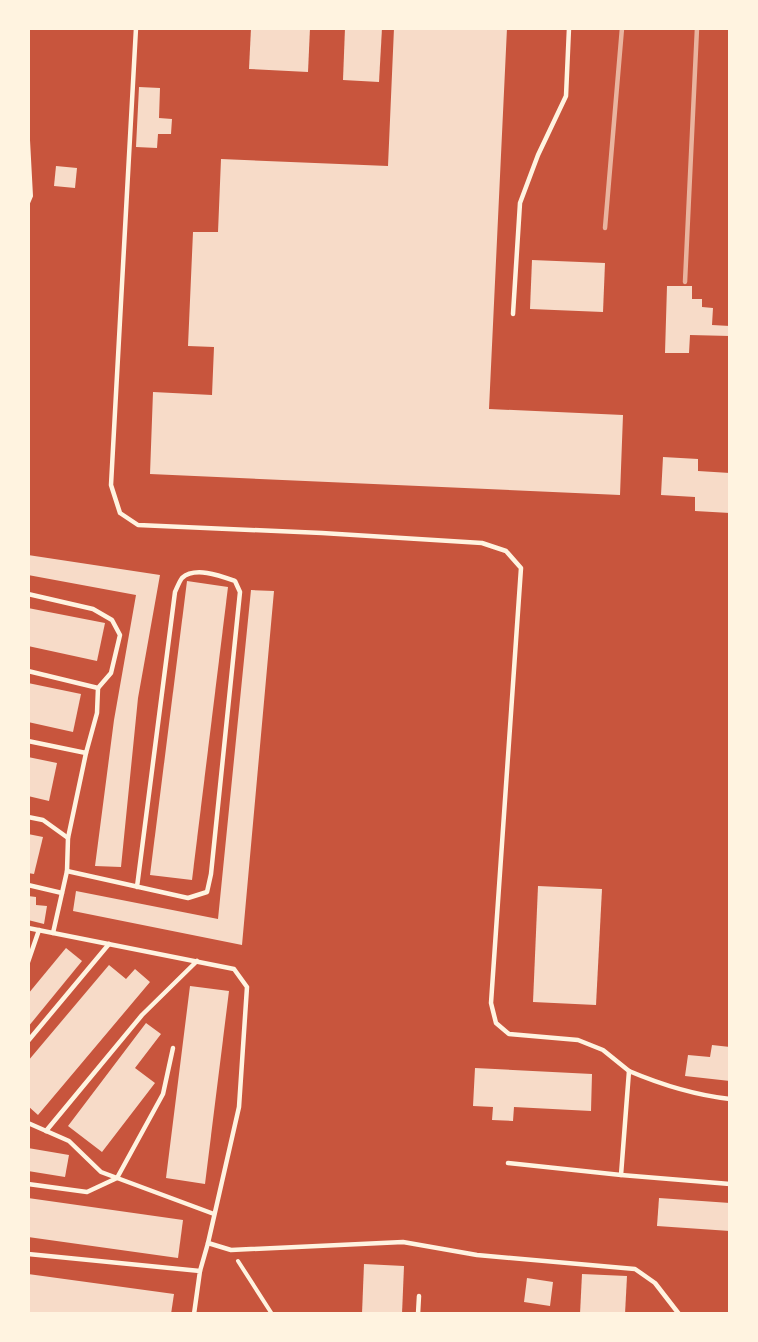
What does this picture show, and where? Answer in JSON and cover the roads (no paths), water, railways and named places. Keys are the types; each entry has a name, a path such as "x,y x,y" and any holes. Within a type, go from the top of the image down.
{"lane":[{"path":"136,28 111,485 120,513 138,525 482,543 506,551 521,568 491,1003 496,1023 509,1034 578,1040 603,1050 629,1071 663,1085 700,1096 729,1099"},
{"path":"513,314 520,203 538,155 566,96 568,28"},
{"path":"68,872 137,887 188,898 207,892 211,874 240,591 235,581 218,575 196,573 183,578 175,592 137,887"},
{"path":"28,594 93,609 112,620 120,634 111,673 98,688 97,713 68,838 68,872 53,933"},
{"path":"28,671 98,688"},
{"path":"28,741 86,753"},
{"path":"28,817 43,820 68,838"},
{"path":"28,885 62,893"},
{"path":"28,928 234,969 247,987 239,1107 200,1271 194,1314"},
{"path":"28,962 39,930"},
{"path":"28,1041 109,944"},
{"path":"46,1131 141,1015 197,961"},
{"path":"28,1184 87,1192 117,1178 163,1094 173,1048"},
{"path":"621,1175 629,1071"},
{"path":"28,1123 69,1141 101,1172 214,1214"},
{"path":"508,1163 729,1184"},
{"path":"208,1243 231,1250 403,1242 477,1255 635,1269 655,1283 680,1314"},
{"path":"28,1254 200,1271"},
{"path":"418,1314 419,1296"}],"railway":[{"path":"605,228 622,28"},
{"path":"685,282 697,28"}]}
